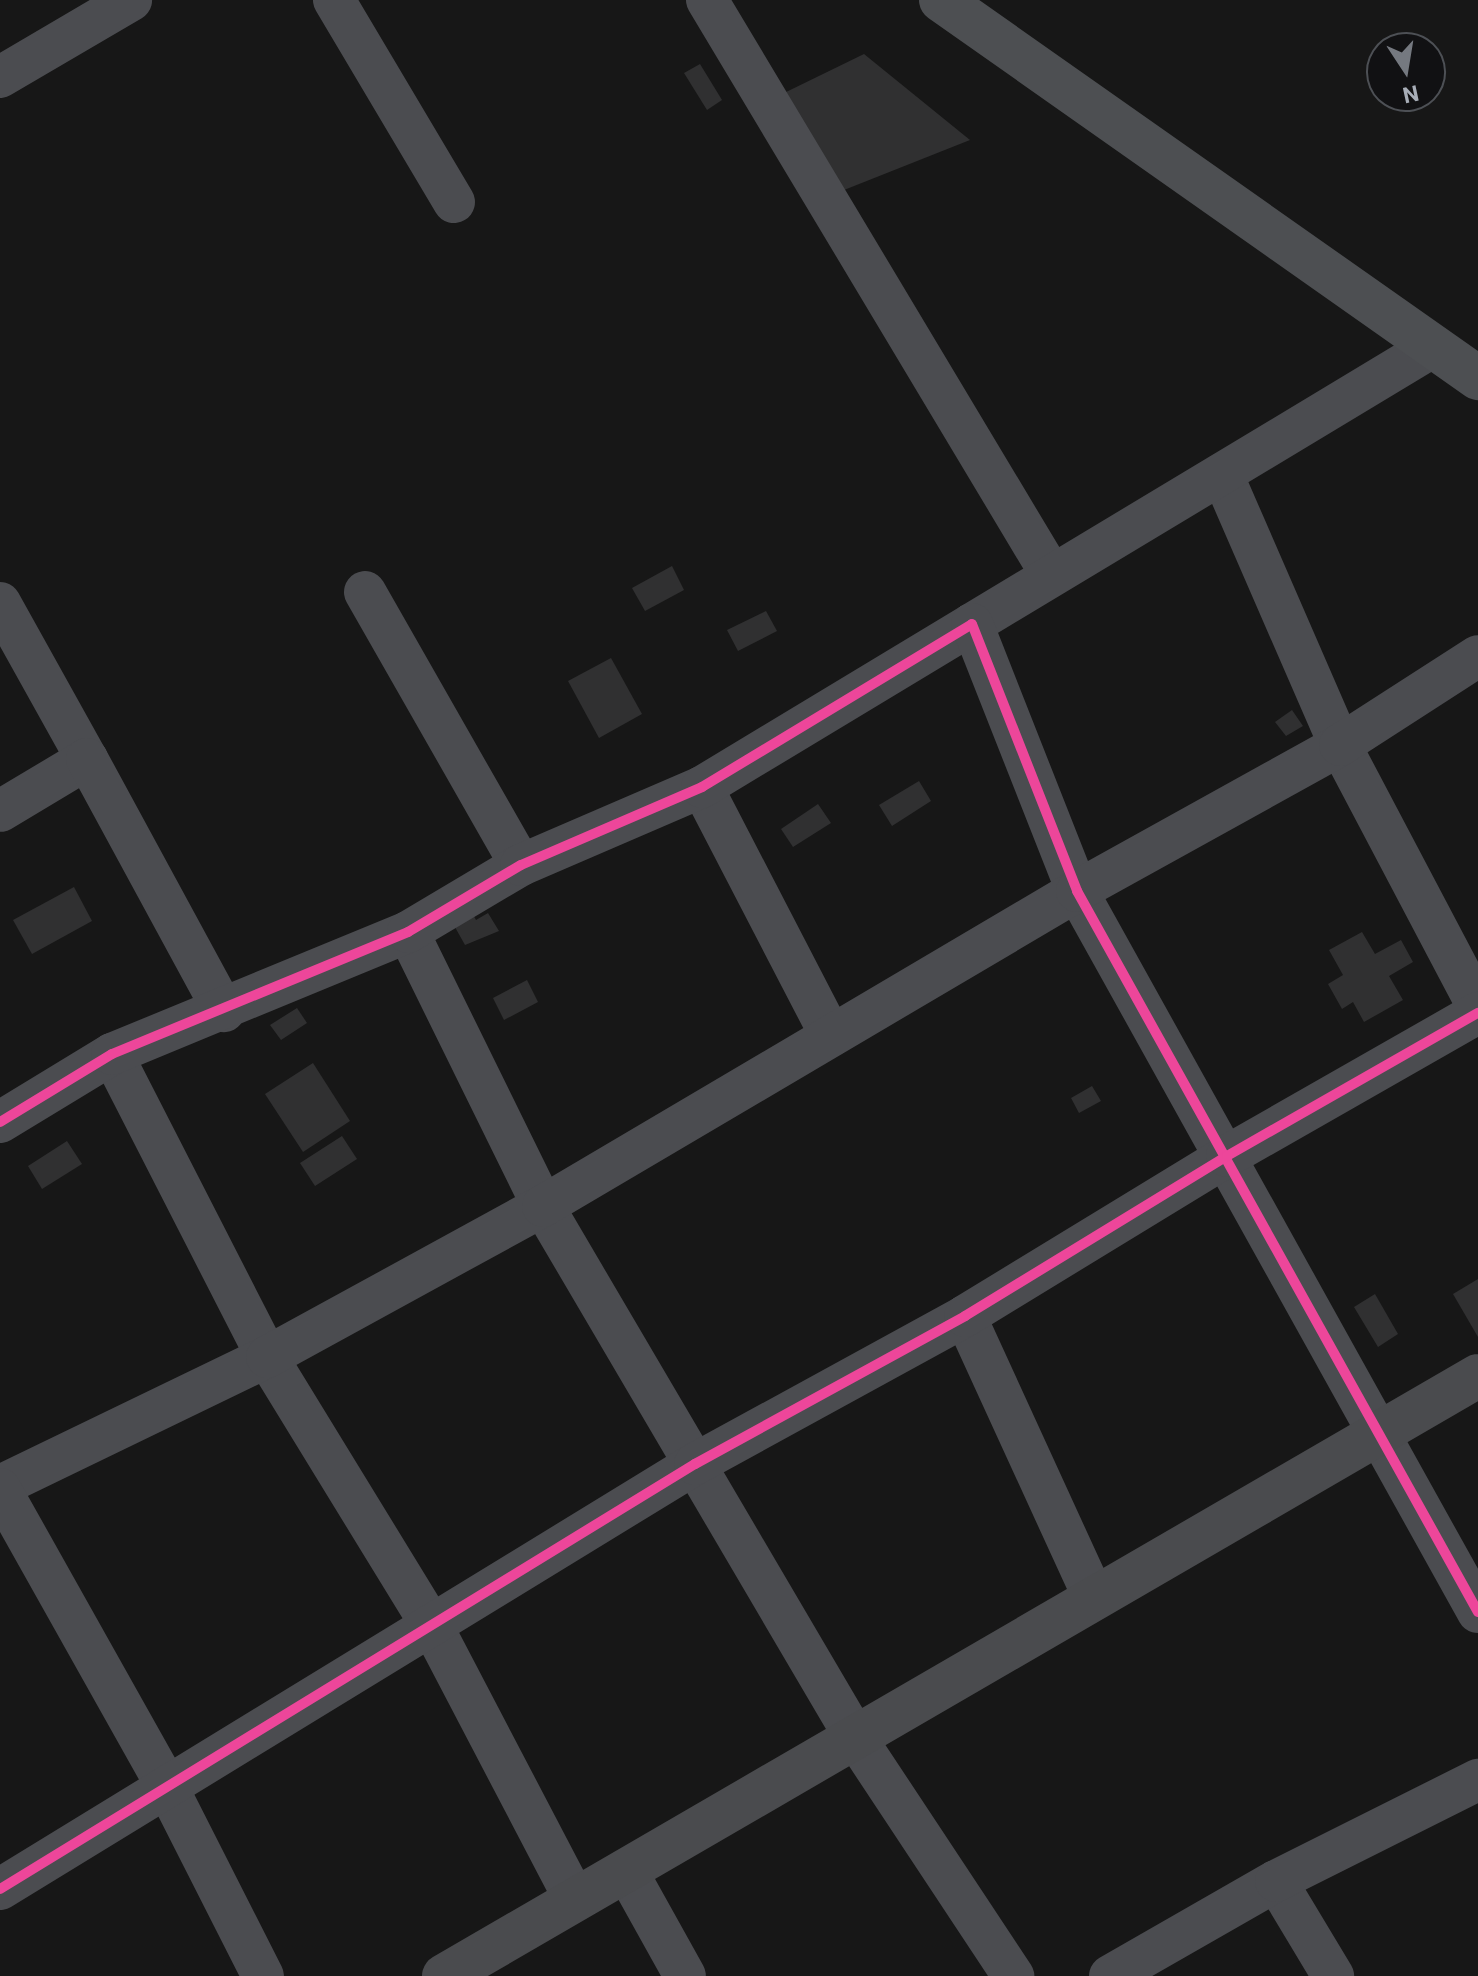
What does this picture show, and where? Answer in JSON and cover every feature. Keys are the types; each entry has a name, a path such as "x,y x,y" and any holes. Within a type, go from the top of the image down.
{"main road":[{"path":"941,0 1478,378"},
{"path":"444,1976 1478,1376"}],"street":[{"path":"0,77 131,0"},
{"path":"334,0 454,202"},
{"path":"707,0 1051,574"},
{"path":"0,1122 112,1054 224,1011 408,932 521,865 702,787 1434,346"},
{"path":"0,1889 433,1628 695,1464 965,1316 1227,1156 1478,1010 1340,745 1222,474"},
{"path":"365,592 521,865"},
{"path":"0,603 224,1011"},
{"path":"972,624 1077,891 1478,1612"},
{"path":"263,1976 167,1787 0,1487 267,1357 543,1206 1077,891 1340,745 1478,656"},
{"path":"0,811 87,759"},
{"path":"702,787 831,1036"},
{"path":"408,932 543,1206 855,1737 1013,1976"},
{"path":"112,1054 267,1357 433,1628 575,1900"},
{"path":"965,1316 1094,1598"},
{"path":"1110,1976 1276,1881 1478,1780"},
{"path":"626,1870 685,1976"},
{"path":"1276,1881 1333,1976"}],"building":[{"path":"864,54 970,140 839,192 782,94"},
{"path":"700,64 722,100 707,110 684,73"},
{"path":"672,566 684,590 645,611 632,588"},
{"path":"766,611 777,631 738,651 727,630"},
{"path":"611,658 642,714 599,738 568,681"},
{"path":"1292,710 1303,726 1286,736 1275,722"},
{"path":"919,781 931,801 892,826 879,805"},
{"path":"818,804 831,823 793,847 781,829"},
{"path":"74,887 92,921 32,954 13,920"},
{"path":"470,909 476,920 488,913 499,931 465,945 451,920"},
{"path":"1362,932 1375,954 1401,940 1413,962 1389,976 1403,1000 1364,1022 1353,1002 1342,1009 1328,984 1343,975 1329,950"},
{"path":"527,980 538,1002 504,1020 493,998"},
{"path":"297,1008 307,1023 281,1040 270,1025"},
{"path":"313,1063 350,1121 303,1152 265,1094"},
{"path":"1092,1086 1101,1101 1079,1113 1071,1098"},
{"path":"342,1136 357,1159 315,1186 300,1163"},
{"path":"67,1141 82,1164 42,1189 28,1166"},
{"path":"1478,1279 1478,1337 1453,1294"},
{"path":"1375,1294 1398,1334 1378,1347 1354,1307"}],"cycle path":[{"path":"0,1122 112,1054 408,932 521,865 702,787 972,624 1077,891 1478,1612"},
{"path":"0,1889 695,1464 965,1316 1227,1156 1478,1013"}]}
